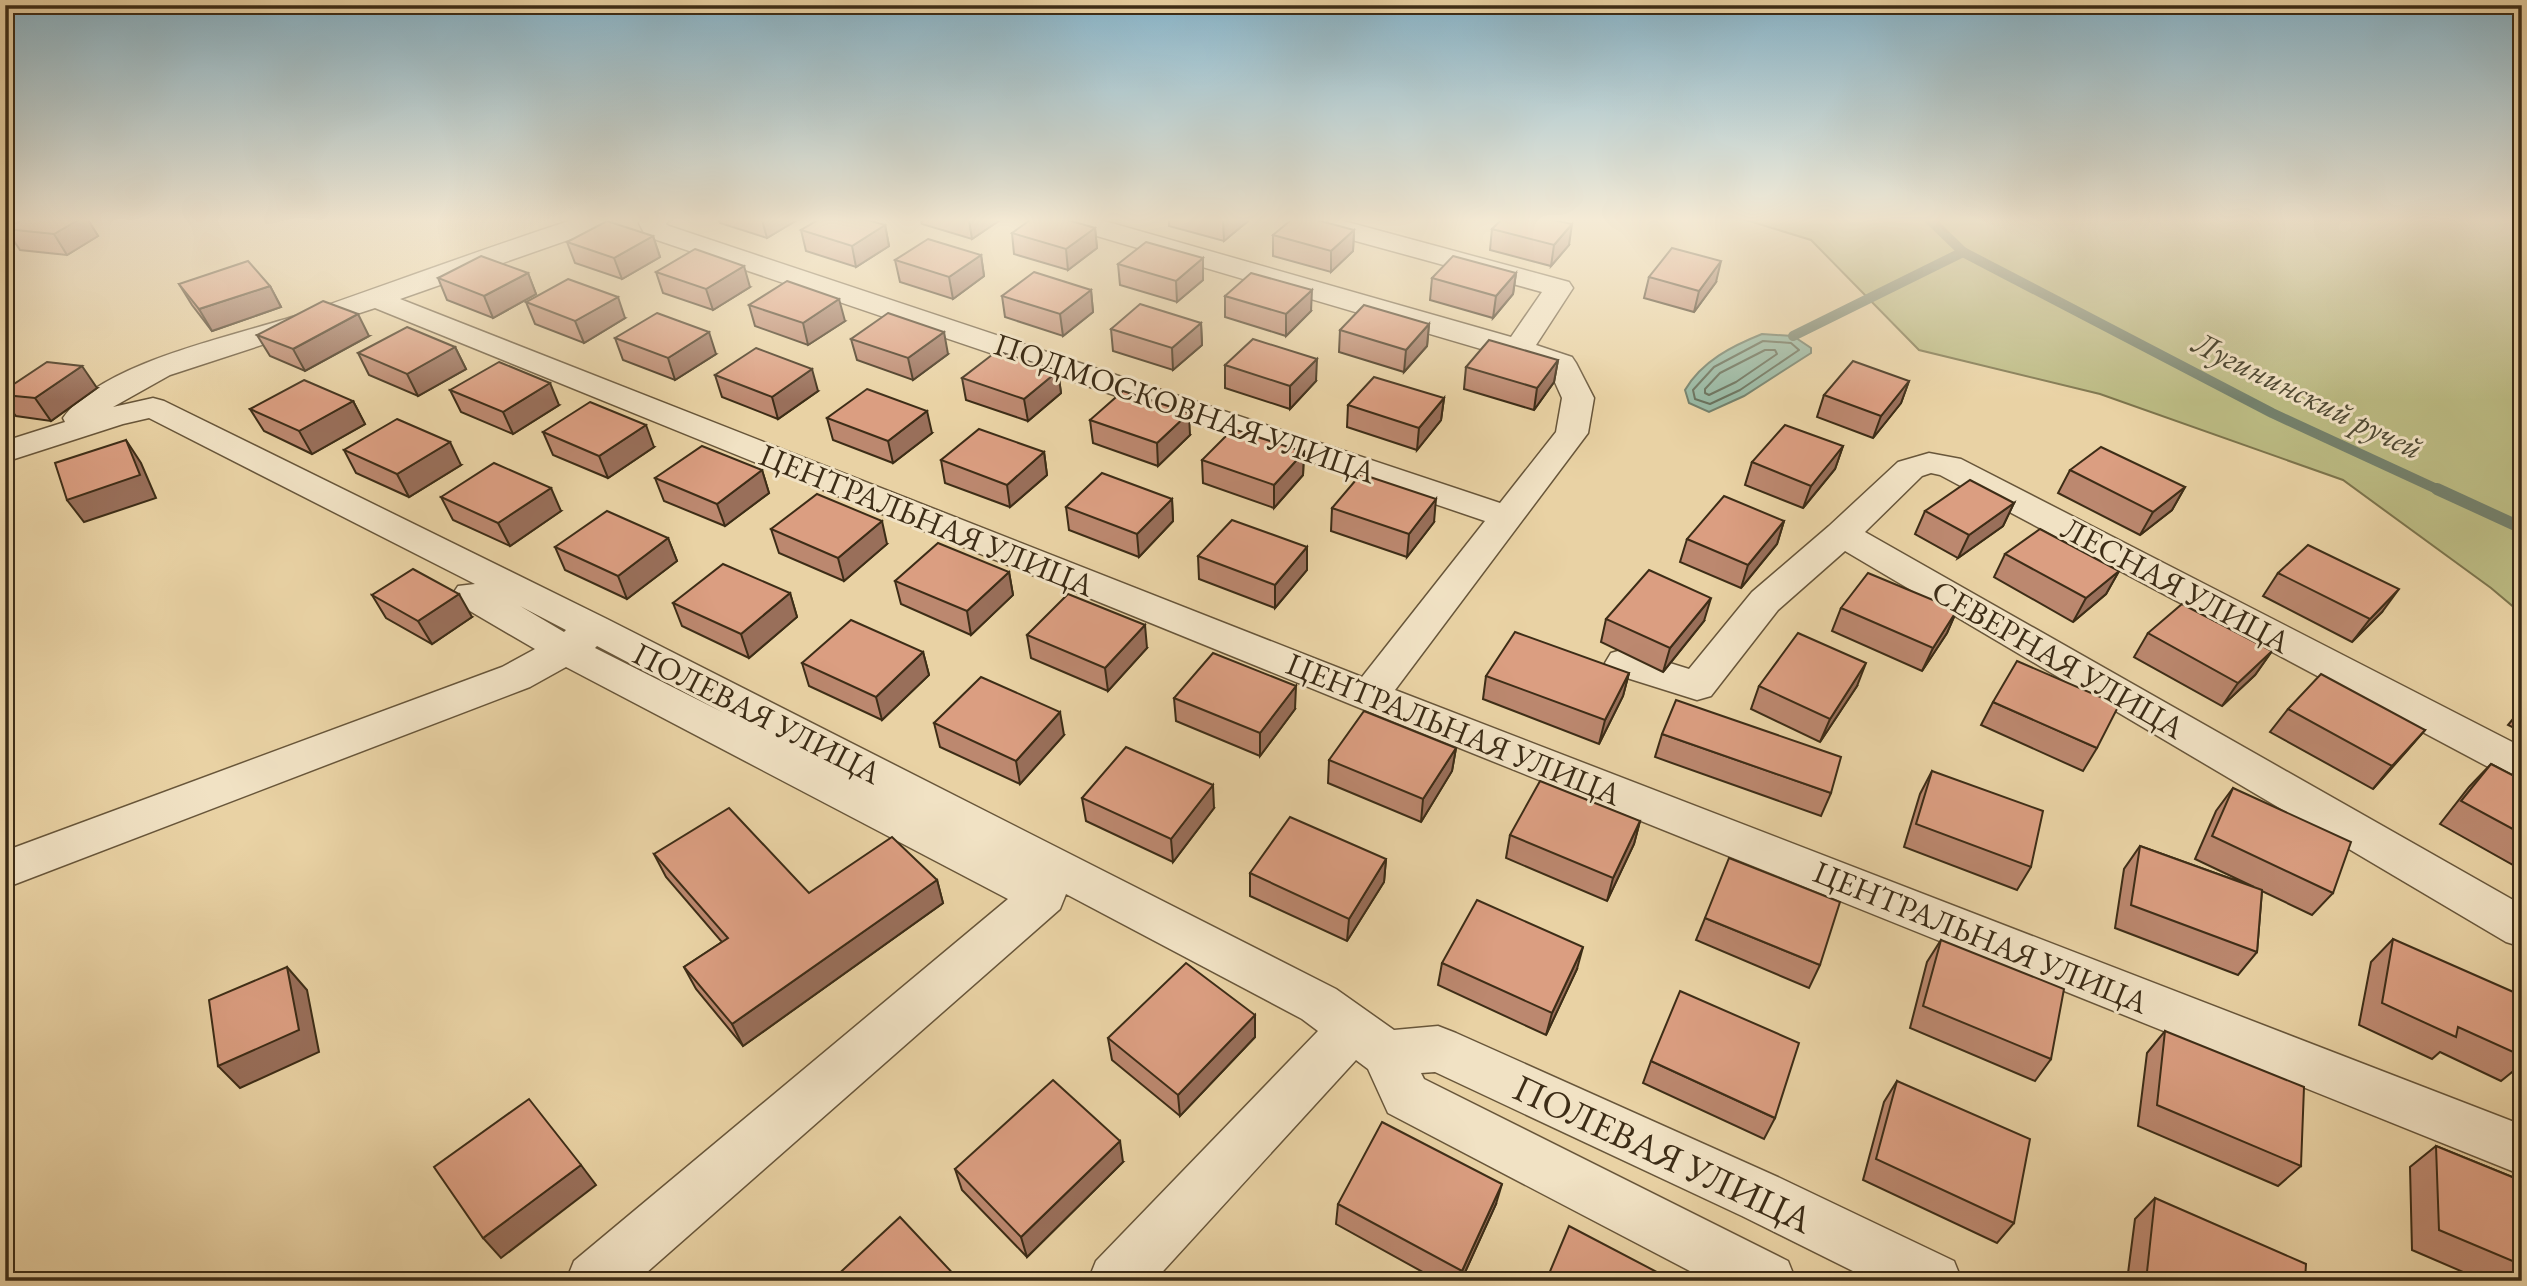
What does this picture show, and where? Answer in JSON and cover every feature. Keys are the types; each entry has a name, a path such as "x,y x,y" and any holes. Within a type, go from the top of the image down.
{"street":[{"path":"56,438 99,400 145,374 190,355 304,323 415,280"},
{"name":"ПОДМОСКОВНАЯ УЛИЦА","path":"803,280 1507,517"},
{"path":"1279,280 1560,363 1578,398 1572,433 1369,696"},
{"path":"1518,349 1559,288 1530,280"},
{"name":"ЦЕНТРАЛЬНАЯ УЛИЦА","path":"387,304 1369,696 2522,1150"},
{"name":"ПОЛЕВАЯ УЛИЦА","path":"5,452 56,438 114,416 153,408 580,639 1319,1004 1369,1040 1406,1096 1768,1281"},
{"name":"ЛЕСНАЯ УЛИЦА","path":"1842,534 1910,469 1929,463 1949,466 2522,766"},
{"path":"1625,663 1697,686 1765,601 1842,534"},
{"name":"СЕВЕРНАЯ УЛИЦА","path":"1842,534 2522,928"},
{"path":"5,870 516,677 580,639 1044,896 594,1281"},
{"path":"1116,1281 1369,1040"},
{"name":"ПОЛЕВАЯ УЛИЦА","path":"1369,1040 1438,1049 1749,1192 1934,1281"}],"shaded area":[{"path":"1850,280 2522,280 2522,614 2491,588 2343,480 2100,394 1919,350"}],"water":[{"path":"1762,334 1793,336 1811,348 1811,353 1744,396 1709,412 1689,403 1685,390 1700,371 1729,349"}],"building":[{"path":"191,280 265,280 270,286 199,309 179,284"},
{"path":"443,280 515,280 484,296"},
{"path":"566,280 618,297 575,321 526,302"},
{"path":"680,280 721,280 706,289"},
{"path":"1023,280 1059,280 1091,290 1060,314 1002,296"},
{"path":"1243,280 1276,280 1312,290 1286,314 1225,296"},
{"path":"1439,280 1510,280 1496,296"},
{"path":"1660,280 1707,280 1699,291"},
{"path":"787,281 839,299 803,323 749,305"},
{"path":"323,301 358,314 293,349 257,335"},
{"path":"1140,304 1201,323 1172,348 1111,329"},
{"path":"1364,305 1429,324 1406,350 1340,330"},
{"path":"657,313 709,332 668,358 615,338"},
{"path":"888,313 944,332 908,358 851,339"},
{"path":"407,327 455,347 407,374 358,353"},
{"path":"1253,339 1317,359 1290,386 1225,365"},
{"path":"1489,340 1558,360 1537,388 1466,367"},
{"path":"756,348 812,369 772,397 715,375"},
{"path":"997,351 1058,371 1024,399 962,378"},
{"path":"1853,361 1909,381 1881,416 1824,395"},
{"path":"47,362 82,366 35,398 5,395 5,390"},
{"path":"499,362 550,383 503,412 450,390"},
{"path":"1374,377 1444,398 1419,428 1348,405"},
{"path":"304,380 353,401 299,431 250,409"},
{"path":"867,389 927,411 888,441 827,418"},
{"path":"1123,391 1189,413 1157,443 1090,420"},
{"path":"590,402 646,425 599,456 543,432"},
{"path":"397,419 450,442 397,474 344,450"},
{"path":"1785,425 1843,446 1811,486 1752,462"},
{"path":"979,429 1044,452 1007,485 941,460"},
{"path":"1233,429 1304,452 1274,485 1202,460"},
{"path":"126,440 140,475 67,500 55,463"},
{"path":"702,446 762,470 717,504 655,478"},
{"path":"2101,447 2185,487 2153,512 2070,470"},
{"path":"494,463 551,488 498,523 441,497"},
{"path":"1102,473 1172,499 1137,534 1066,507"},
{"path":"1361,474 1436,499 1409,534 1332,508"},
{"path":"1970,480 2014,503 1969,535 1925,511"},
{"path":"817,494 882,521 838,558 771,529"},
{"path":"1724,496 1784,521 1748,565 1687,539"},
{"path":"607,511 668,538 618,576 555,547"},
{"path":"1232,520 1307,547 1275,585 1198,556"},
{"path":"2040,529 2119,571 2086,598 2005,554"},
{"path":"938,543 1009,572 967,611 895,581"},
{"path":"2308,545 2399,589 2370,619 2278,573"},
{"path":"723,564 790,593 741,634 673,603"},
{"path":"413,569 459,594 418,621 372,595"},
{"path":"1649,570 1711,598 1670,648 1606,619"},
{"path":"1868,573 1957,610 1933,648 1841,608"},
{"path":"1068,594 1145,625 1105,668 1027,635"},
{"path":"2182,604 2272,651 2238,683 2148,633"},
{"path":"851,620 923,652 876,697 802,663"},
{"path":"1515,632 1629,673 1605,720 1486,676"},
{"path":"1798,633 1866,663 1830,719 1759,686"},
{"path":"1213,653 1296,686 1260,733 1174,698"},
{"path":"2017,661 2119,705 2097,748 1993,702"},
{"path":"2321,674 2425,730 2392,766 2288,709"},
{"path":"981,677 1060,712 1016,761 934,723"},
{"path":"1676,700 1841,757 1831,793 1662,734"},
{"path":"1364,711 1456,748 1423,799 1329,760"},
{"path":"1126,747 1213,785 1171,839 1082,798"},
{"path":"2491,764 2522,780 2522,834 2461,801"},
{"path":"1932,771 2043,811 2031,867 1916,824"},
{"path":"1540,781 1640,821 1613,878 1510,835"},
{"path":"2233,788 2351,842 2333,893 2212,836"},
{"path":"729,808 809,893 892,837 937,880 732,1024 684,967 728,938 654,854"},
{"path":"1290,817 1386,859 1349,919 1250,873"},
{"path":"2140,846 2262,890 2257,952 2131,905"},
{"path":"1729,858 1840,902 1820,965 1705,918"},
{"path":"1477,900 1583,947 1552,1013 1442,963"},
{"path":"2393,939 2518,994 2516,1022 2522,1024 2522,1056 2458,1027 2456,1037 2382,1003"},
{"path":"1941,940 2064,989 2051,1059 1923,1006"},
{"path":"1186,963 1255,1015 1178,1095 1108,1038"},
{"path":"287,967 299,1030 218,1066 209,1000"},
{"path":"1680,991 1799,1043 1775,1118 1651,1061"},
{"path":"2165,1031 2304,1087 2301,1166 2157,1105"},
{"path":"1053,1080 1120,1141 1021,1237 955,1169"},
{"path":"1897,1081 2030,1139 2014,1223 1876,1159"},
{"path":"529,1099 581,1165 483,1238 434,1167"},
{"path":"1382,1122 1502,1184 1462,1271 1338,1204"},
{"path":"2436,1146 2522,1181 2522,1265 2439,1230"},
{"path":"2155,1198 2306,1264 2305,1281 2146,1281"},
{"path":"900,1217 960,1281 831,1281"},
{"path":"1569,1226 1674,1281 1546,1281"}],"waterway":[{"path":"1793,336 1906,280"},
{"name":"Лугининский ручей","path":"2017,280 2272,413 2441,491"},
{"name":"Лугининский ручей","path":"2437,489 2522,528"}]}
